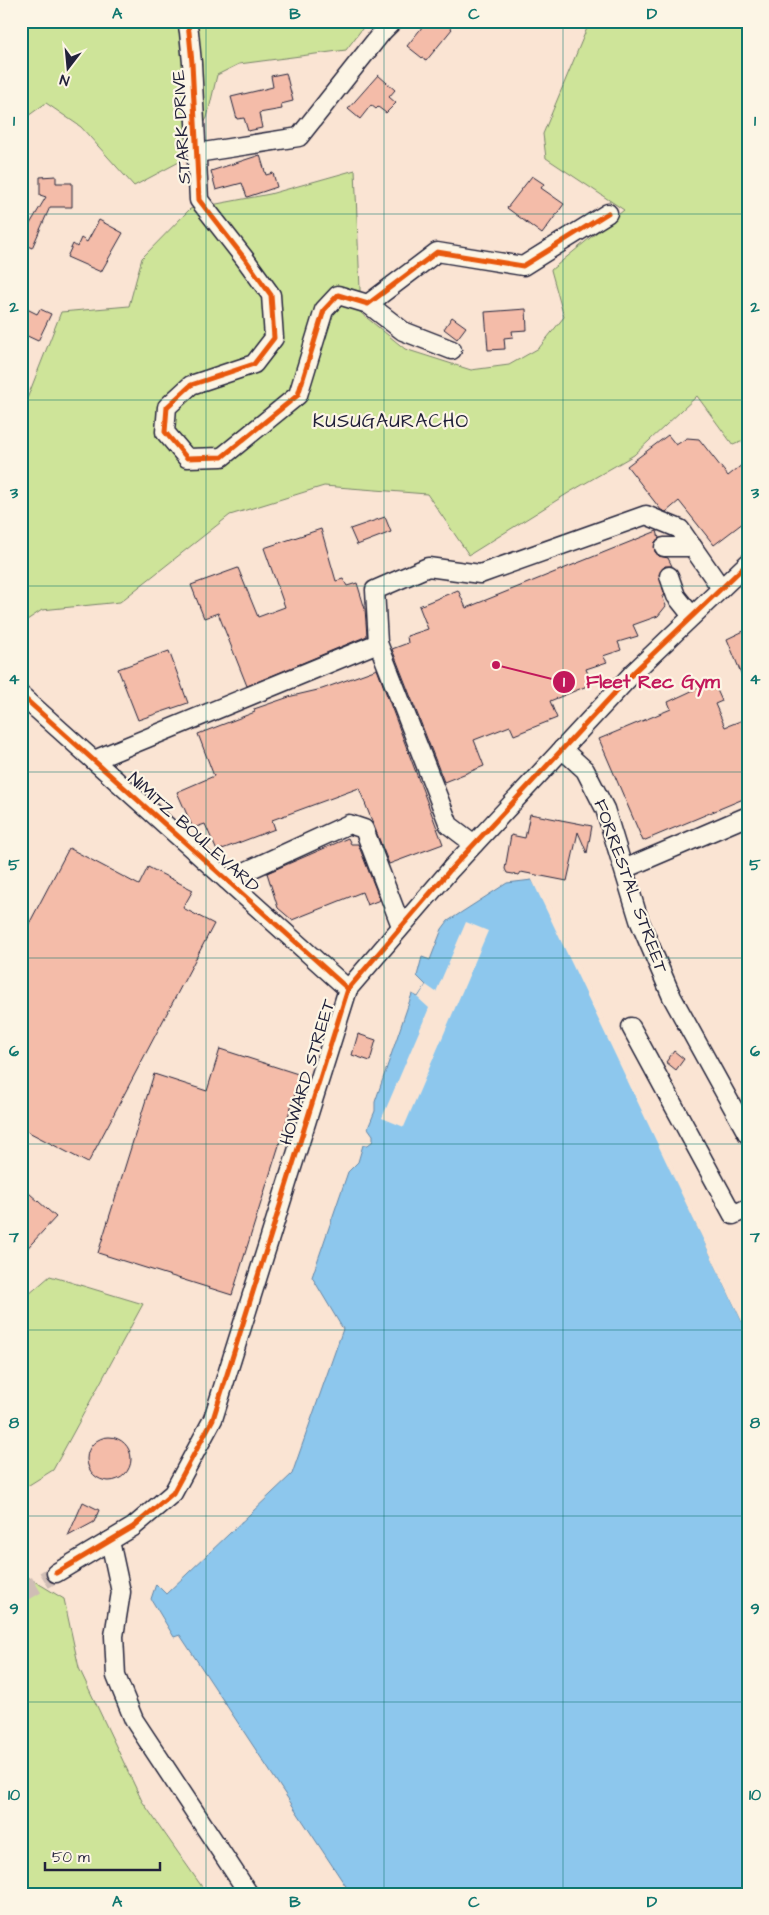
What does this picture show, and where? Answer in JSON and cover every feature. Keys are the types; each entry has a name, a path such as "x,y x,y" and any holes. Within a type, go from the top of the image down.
{"street":[{"name":"STARK DRIVE","path":"186,21 190,32 198,200 245,258 271,296 274,338 254,364 191,385 167,407 165,432 187,458 222,457 298,395 324,310 338,295 368,304"},
{"path":"197,153 299,138 393,21"},
{"path":"452,350 404,330 368,304 437,252 523,266 608,213"},
{"path":"474,844 449,825 378,643 376,590 428,567 480,574 646,515 680,528 721,588"},
{"path":"664,547 693,547"},
{"name":"HOWARD STREET","path":"56,1573 133,1527 173,1493 213,1419 348,989 474,844 635,671 748,563"},
{"path":"670,576 676,596 692,616"},
{"path":"94,760 378,643"},
{"name":"NIMITZ BOULEVARD","path":"21,695 348,989"},
{"name":"FORRESTAL STREET","path":"562,749 585,770 606,809 624,869 630,906 639,920 672,997 748,1135"},
{"path":"624,869 748,816"},
{"path":"227,880 349,824 364,829 402,926"},
{"path":"631,1027 733,1215 748,1208"},
{"path":"110,1541 121,1592 114,1636 116,1676 134,1720 249,1894"}],"green space":[{"path":"21,21 368,21 346,50 239,64 217,75 207,118 181,161 134,186 81,127 46,103 21,121"},
{"path":"590,21 748,21 748,439 733,445 697,396 634,455 570,492 469,555 427,494 324,486 230,515 120,602 42,610 21,624 21,414 61,312 129,306 142,258 190,209 270,194 355,170 361,313 405,349 471,370 509,365 539,348 564,317 551,270 624,210 546,158 543,134"},
{"path":"50,1276 143,1304 53,1470 21,1490 21,1301"},
{"path":"21,1573 64,1599 79,1668 142,1801 207,1894 21,1894"}],"water":[{"path":"532,880 547,906 748,1334 748,1894 351,1894 180,1635 174,1637 151,1599 156,1584 166,1594 292,1474 343,1329 312,1277 348,1172 358,1162 363,1145 368,1145 373,1141 373,1135 368,1128 375,1111 375,1102 412,994 418,997 426,985 417,976 422,957 430,960 442,929 448,921 507,883"}],"pier":[{"path":"532,880 535,880 549,904 748,1328 748,1334"},
{"path":"466,922 488,931 404,1127 382,1118 429,1008 418,998 426,985 436,992"}],"building":[{"path":"427,21 442,21 452,29 426,61 407,46"},
{"path":"286,73 293,101 281,104 282,109 259,113 262,128 248,131 244,118 237,119 231,97 273,87 271,76"},
{"path":"378,75 395,90 389,97 396,103 386,113 378,107 376,109 371,105 360,119 348,109"},
{"path":"260,155 266,175 273,173 277,187 247,197 242,183 216,190 211,171"},
{"path":"56,176 56,183 72,183 72,207 50,207 32,248 21,243 21,239 46,197 40,195 40,177"},
{"path":"532,176 544,184 541,188 564,204 542,234 507,208"},
{"path":"99,220 123,233 101,272 67,257 73,244 77,247 81,238 87,242"},
{"path":"21,306 37,314 40,309 51,314 38,341 21,333"},
{"path":"526,309 527,330 512,331 513,337 504,338 505,349 488,350 485,312"},
{"path":"452,317 466,327 457,339 444,329"},
{"path":"668,435 676,445 687,438 699,439 728,476 748,460 748,519 714,545 679,501 666,512 661,510 627,466"},
{"path":"385,517 391,532 357,545 350,529"},
{"path":"321,529 336,581 343,579 347,586 357,583 365,609 367,636 247,686 218,613 204,618 191,585 238,568 258,617 285,607 264,548"},
{"path":"657,531 659,538 655,542 655,552 659,556 668,558 672,566 665,566 659,574 665,596 662,596 666,606 658,616 633,625 638,636 618,642 621,650 603,656 607,662 586,669 592,684 550,701 557,718 514,735 510,726 474,740 484,766 444,782 392,649 408,643 407,636 428,629 419,606 458,590 466,608"},
{"path":"748,629 748,690 727,639"},
{"path":"169,651 188,703 138,720 118,669"},
{"path":"377,669 443,844 389,864 359,788 272,820 275,829 217,851 205,824 193,828 177,792 214,776 198,734 255,712 254,709 292,696 322,689"},
{"path":"713,681 722,701 715,704 725,727 748,718 748,797 643,841 599,739 671,709 668,702"},
{"path":"530,814 592,826 587,853 578,832 567,881 521,872 519,875 507,873 505,869 511,835 525,838"},
{"path":"348,838 351,844 358,844 380,900 367,905 362,892 292,920 278,908 267,873"},
{"path":"69,848 139,885 148,867 193,890 183,908 214,924 88,1163 21,1128 21,939"},
{"path":"358,1034 376,1040 370,1061 352,1055"},
{"path":"220,1049 301,1075 232,1295 98,1253 154,1074 207,1091"},
{"path":"674,1051 684,1059 676,1070 666,1062"},
{"path":"21,1186 56,1217 21,1255"},
{"path":"113,1437 125,1443 130,1451 130,1467 125,1475 117,1480 105,1481 93,1475 88,1467 87,1455 93,1443 101,1438"},
{"path":"83,1502 99,1510 94,1522 68,1536"}],"tunnel":[{"path":"21,1594 56,1573"}],"cycle path":[{"path":"187,21 192,63 199,200 271,295 274,338 254,364 191,385 167,407 165,432 187,458 222,457 298,395 324,310 338,295 368,304 437,252 523,266 608,213"},
{"path":"56,1573 133,1527 173,1493 213,1419 348,989 451,869 635,671 748,563"},
{"path":"21,695 348,989"}],"place":[{"name":"Fleet Rec Gym","path":"496,665"}],"district":[{"name":"KUSUGAURACHO","path":"391,420"}]}
